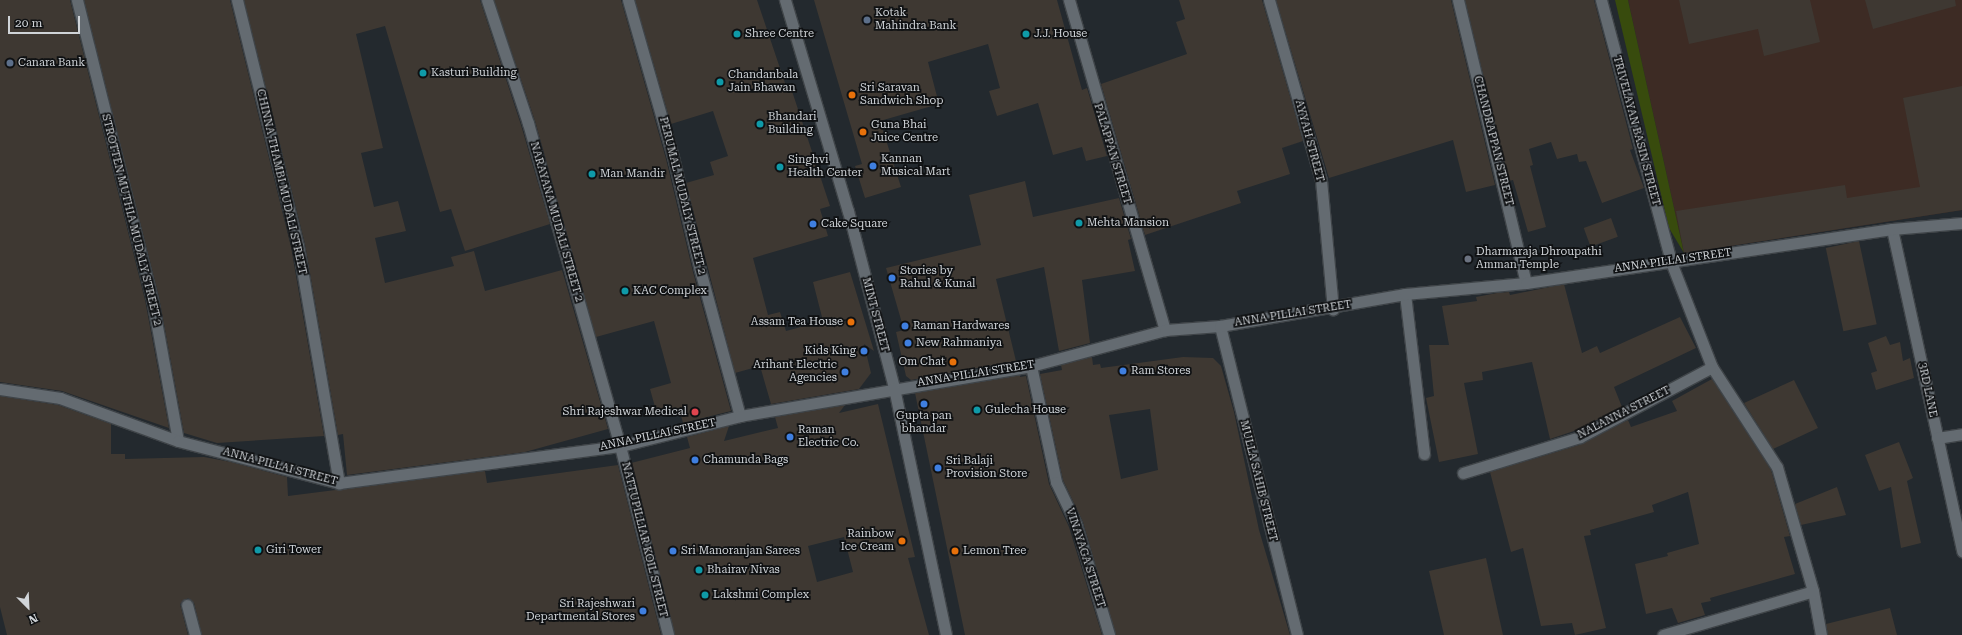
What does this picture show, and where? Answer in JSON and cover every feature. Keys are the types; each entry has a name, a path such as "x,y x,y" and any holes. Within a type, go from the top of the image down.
{"street":[{"name":"STROTTEN MUTHIA MUDALY STREET 2","path":"77,0 152,299 178,441"},
{"name":"CHINNA THAMBI MUDALI STREET","path":"237,0 298,246 338,483"},
{"name":"NARAYANA MUDALI STREET 2","path":"487,0 528,123 620,446"},
{"name":"PERUMAL MUDALY STREET 2","path":"628,0 673,157 700,270 740,416"},
{"name":"MINT STREET","path":"785,0 848,210 894,388 946,635"},
{"name":"PALAPPAN STREET","path":"1069,0 1165,330"},
{"name":"AYYAH STREET","path":"1269,0 1321,180 1333,308"},
{"name":"CHANDRAPPAN STREET","path":"1458,0 1526,283"},
{"name":"TRIVELAYAN BASIN STREET","path":"1601,0 1672,262 1712,367 1777,467 1813,591 1821,635"},
{"name":"ANNA PILLAI STREET","path":"0,389 60,398 178,441 338,483 620,446 740,416 894,388 1031,366 1165,330 1220,326 1333,308 1405,294 1526,283 1892,229 1962,223"},
{"name":"3RD LANE","path":"1892,229 1962,551"},
{"path":"1405,294 1424,454"},
{"name":"MULLA SAHIB STREET","path":"1220,326 1297,635"},
{"name":"VINAYAGA STREET","path":"1031,366 1056,482 1076,524 1109,635"},
{"name":"NALANNA STREET","path":"1464,473 1580,437 1712,367"},
{"path":"1937,438 1962,434"},
{"name":"NATTUPILLIAR KOIL STREET","path":"620,446 668,635"},
{"path":"1663,635 1813,591"},
{"path":"187,605 195,635"}],"shaded area":[{"path":"1628,0 1962,0 1962,210 1684,253"}],"green space":[{"path":"1615,0 1628,0 1684,253 1669,228"}],"building":[{"path":"0,0 70,0 145,300 169,428 62,391 0,382"},
{"path":"84,0 230,0 291,247 324,436 217,443 184,433 159,297"},
{"path":"244,0 480,0 521,125 550,224 465,251 451,209 440,212 385,26 356,34 383,148 361,153 374,207 398,201 406,231 375,238 385,283 454,266 451,257 474,251 485,291 562,270 608,429 525,452 347,475 343,434 338,435 305,244"},
{"path":"494,0 621,0 666,159 693,272 731,411 683,423 679,408 657,414 650,389 671,383 654,321 596,337 535,121"},
{"path":"635,0 757,0 786,86 790,85 830,206 820,209 828,236 753,258 768,315 780,312 786,331 823,321 813,282 850,272 874,351 864,344 871,373 859,389 771,404 760,366 735,373 686,183 714,175 710,162 728,156 713,111 671,124"},
{"path":"814,0 1057,0 1082,90 1087,88 1107,156 1086,161 1082,147 1053,155 1038,103 997,116 989,91 1000,88 988,44 928,62 939,104 880,121 901,187 865,198 855,166 862,164"},
{"path":"1179,0 1262,0 1303,141 1282,148 1290,174 1237,191 1241,203 1145,235 1101,84 1187,54 1176,22 1185,19"},
{"path":"1276,0 1451,0 1495,185 1466,192 1453,140 1329,178"},
{"path":"1465,0 1594,0 1633,149 1630,150 1644,188 1602,203 1586,161 1579,162 1577,154 1557,159 1551,142 1529,149 1533,165 1530,166 1546,227 1528,232 1513,180 1509,181"},
{"path":"1679,0 1810,0 1820,42 1764,56 1758,29 1689,44"},
{"path":"1865,0 1955,0 1956,6 1873,29"},
{"path":"1962,86 1962,210 1684,253 1676,211 1845,185 1847,198 1920,187 1903,98"},
{"path":"1025,181 1033,217 1119,198 1131,239 1128,240 1135,271 1082,280 1090,343 1059,351 1044,267 996,279 1016,361 911,380 906,376 896,332 904,330 886,268 981,245 969,195"},
{"path":"1611,218 1618,237 1591,247 1584,228"},
{"path":"1859,241 1877,324 1843,331 1826,248"},
{"path":"1564,284 1582,353 1597,346 1600,353 1680,317 1696,348 1614,387 1622,407 1577,430 1550,439 1532,362 1482,372 1483,380 1464,383 1478,454 1439,462 1426,398 1434,396 1429,345 1449,345 1442,306 1477,301 1476,297 1497,293 1509,292 1510,295"},
{"path":"1886,336 1890,345 1900,342 1903,361 1910,358 1914,378 1876,390 1871,373 1877,371 1868,343"},
{"path":"1092,357 1093,365 1100,364 1101,368 1183,357 1213,358 1221,366 1234,412 1259,530 1290,635 1116,635 1083,522 1063,480 1040,374 1062,370 1061,365","holes":["1150,409 1158,470 1121,479 1109,415"]},
{"path":"1020,375 1020,377 1026,376 1049,484 1069,527 1102,635 965,635 915,393"},
{"path":"1712,379 1771,470 1790,536 1784,537 1795,574 1710,598 1711,601 1701,603 1705,615 1678,623 1672,608 1646,614 1635,564 1668,556 1667,553 1699,544 1688,492 1652,505 1654,512 1590,530 1591,535 1584,536 1606,628 1575,635 1572,623 1541,626 1523,548 1511,552 1490,472 1582,444 1628,420 1631,427 1677,411 1672,401"},
{"path":"1794,380 1818,428 1773,449 1744,403"},
{"path":"0,396 58,405 111,424 111,454 125,454 125,459 204,457 231,462 287,477 288,496 485,471 487,483 618,465 661,635 202,635 194,603 188,598 180,604 188,635 7,635 0,607"},
{"path":"878,404 915,557 908,558 929,635 675,635 631,463 690,448 687,437 729,426 724,441 778,428 775,417 845,405 839,413","holes":["844,537 853,572 817,582 808,546"]},
{"path":"1899,442 1913,478 1907,481 1921,543 1901,548 1891,487 1879,491 1865,455"},
{"path":"1837,487 1846,515 1801,525 1795,504"},
{"path":"1486,558 1503,635 1444,635 1429,571"},
{"path":"1890,608 1897,635 1828,635 1826,624"}],"place":[{"name":"Kotak Mahindra Bank","path":"867,20"},
{"name":"Shree Centre","path":"737,34"},
{"name":"J.J. House","path":"1026,34"},
{"name":"Canara Bank","path":"10,63"},
{"name":"Kasturi Building","path":"423,73"},
{"name":"Chandanbala Jain Bhawan","path":"720,82"},
{"name":"Sri Saravan Sandwich Shop","path":"852,95"},
{"name":"Bhandari Building","path":"760,124"},
{"name":"Guna Bhai Juice Centre","path":"863,132"},
{"name":"Kannan Musical Mart","path":"873,166"},
{"name":"Singhvi Health Center","path":"780,167"},
{"name":"Man Mandir","path":"592,174"},
{"name":"Mehta Mansion","path":"1079,223"},
{"name":"Cake Square","path":"813,224"},
{"name":"Dharmaraja Dhroupathi Amman Temple","path":"1468,259"},
{"name":"Stories by Rahul & Kunal","path":"892,278"},
{"name":"KAC Complex","path":"625,291"},
{"name":"Assam Tea House","path":"851,322"},
{"name":"Raman Hardwares","path":"905,326"},
{"name":"New Rahmaniya","path":"908,343"},
{"name":"Kids King","path":"864,351"},
{"name":"Om Chat","path":"953,362"},
{"name":"Ram Stores","path":"1123,371"},
{"name":"Arihant Electric Agencies","path":"845,372"},
{"name":"Gupta pan bhandar","path":"924,404"},
{"name":"Gulecha House","path":"977,410"},
{"name":"Shri Rajeshwar Medical","path":"695,412"},
{"name":"Raman Electric Co.","path":"790,437"},
{"name":"Chamunda Bags","path":"695,460"},
{"name":"Sri Balaji Provision Store","path":"938,468"},
{"name":"Rainbow Ice Cream","path":"902,541"},
{"name":"Giri Tower","path":"258,550"},
{"name":"Sri Manoranjan Sarees","path":"673,551"},
{"name":"Lemon Tree","path":"955,551"},
{"name":"Bhairav Nivas","path":"699,570"},
{"name":"Lakshmi Complex","path":"705,595"},
{"name":"Sri Rajeshwari Departmental Stores","path":"643,611"}]}
